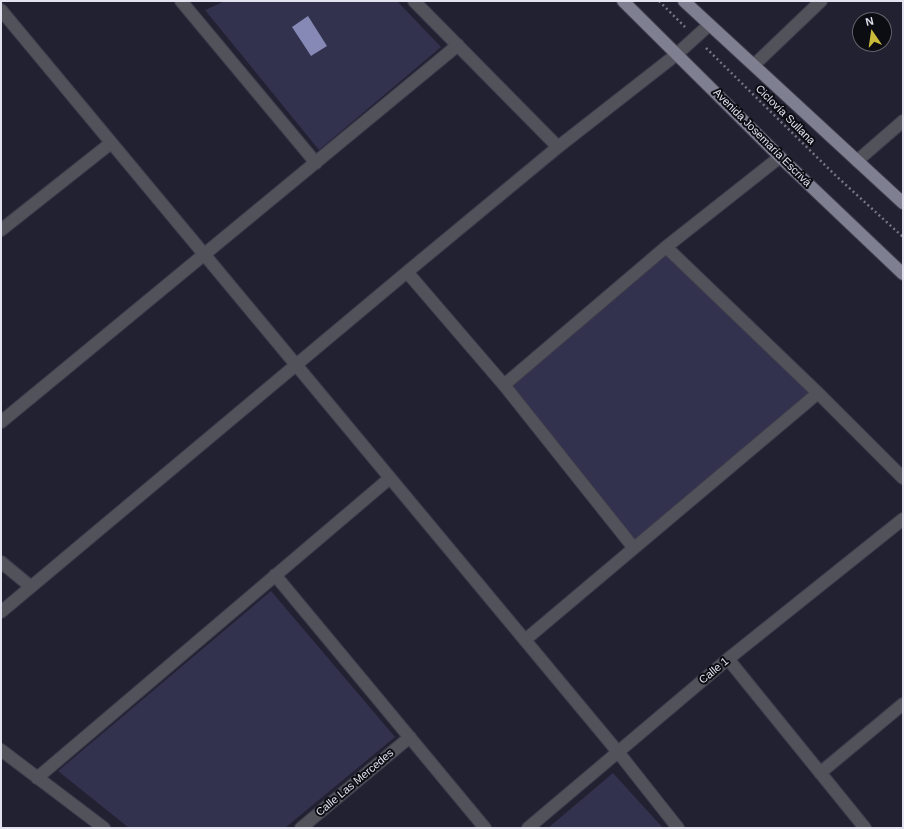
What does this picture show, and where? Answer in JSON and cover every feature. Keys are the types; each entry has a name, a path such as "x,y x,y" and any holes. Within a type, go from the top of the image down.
{"main road":[{"name":"Avenida Josemaría Escrivá","path":"622,1 780,157 903,274"},
{"path":"684,1 903,203"}],"street":[{"path":"181,1 316,163"},
{"path":"414,1 558,147"},
{"path":"754,65 821,1"},
{"path":"1,10 618,752 678,828"},
{"path":"1,612 30,586 407,272 558,147 677,54 709,25"},
{"path":"1,422 458,45"},
{"path":"857,161 903,121"},
{"path":"1,230 111,143"},
{"path":"504,385 666,247 780,157"},
{"path":"666,247 818,393 903,478"},
{"path":"407,272 504,385 632,547"},
{"path":"525,640 632,547 818,393"},
{"path":"37,778 390,478"},
{"name":"Calle 1","path":"528,828 728,660 903,519"},
{"path":"1,562 30,586"},
{"path":"275,575 485,828"},
{"path":"728,660 865,828"},
{"path":"820,773 903,704"},
{"name":"Calle Las Mercedes","path":"301,828 410,737"},
{"path":"1,750 104,828"}],"path":[{"name":"Ciclovía Sullana","path":"659,1 834,174 903,237"}],"shaded area":[{"path":"225,1 397,1 441,47 319,150 205,10"},
{"path":"666,247 818,393 633,547 504,385"},
{"path":"271,591 395,737 285,828 129,828 58,771"},
{"path":"613,773 663,828 548,828"}],"building":[{"path":"308,16 327,46 311,56 292,27"}]}
